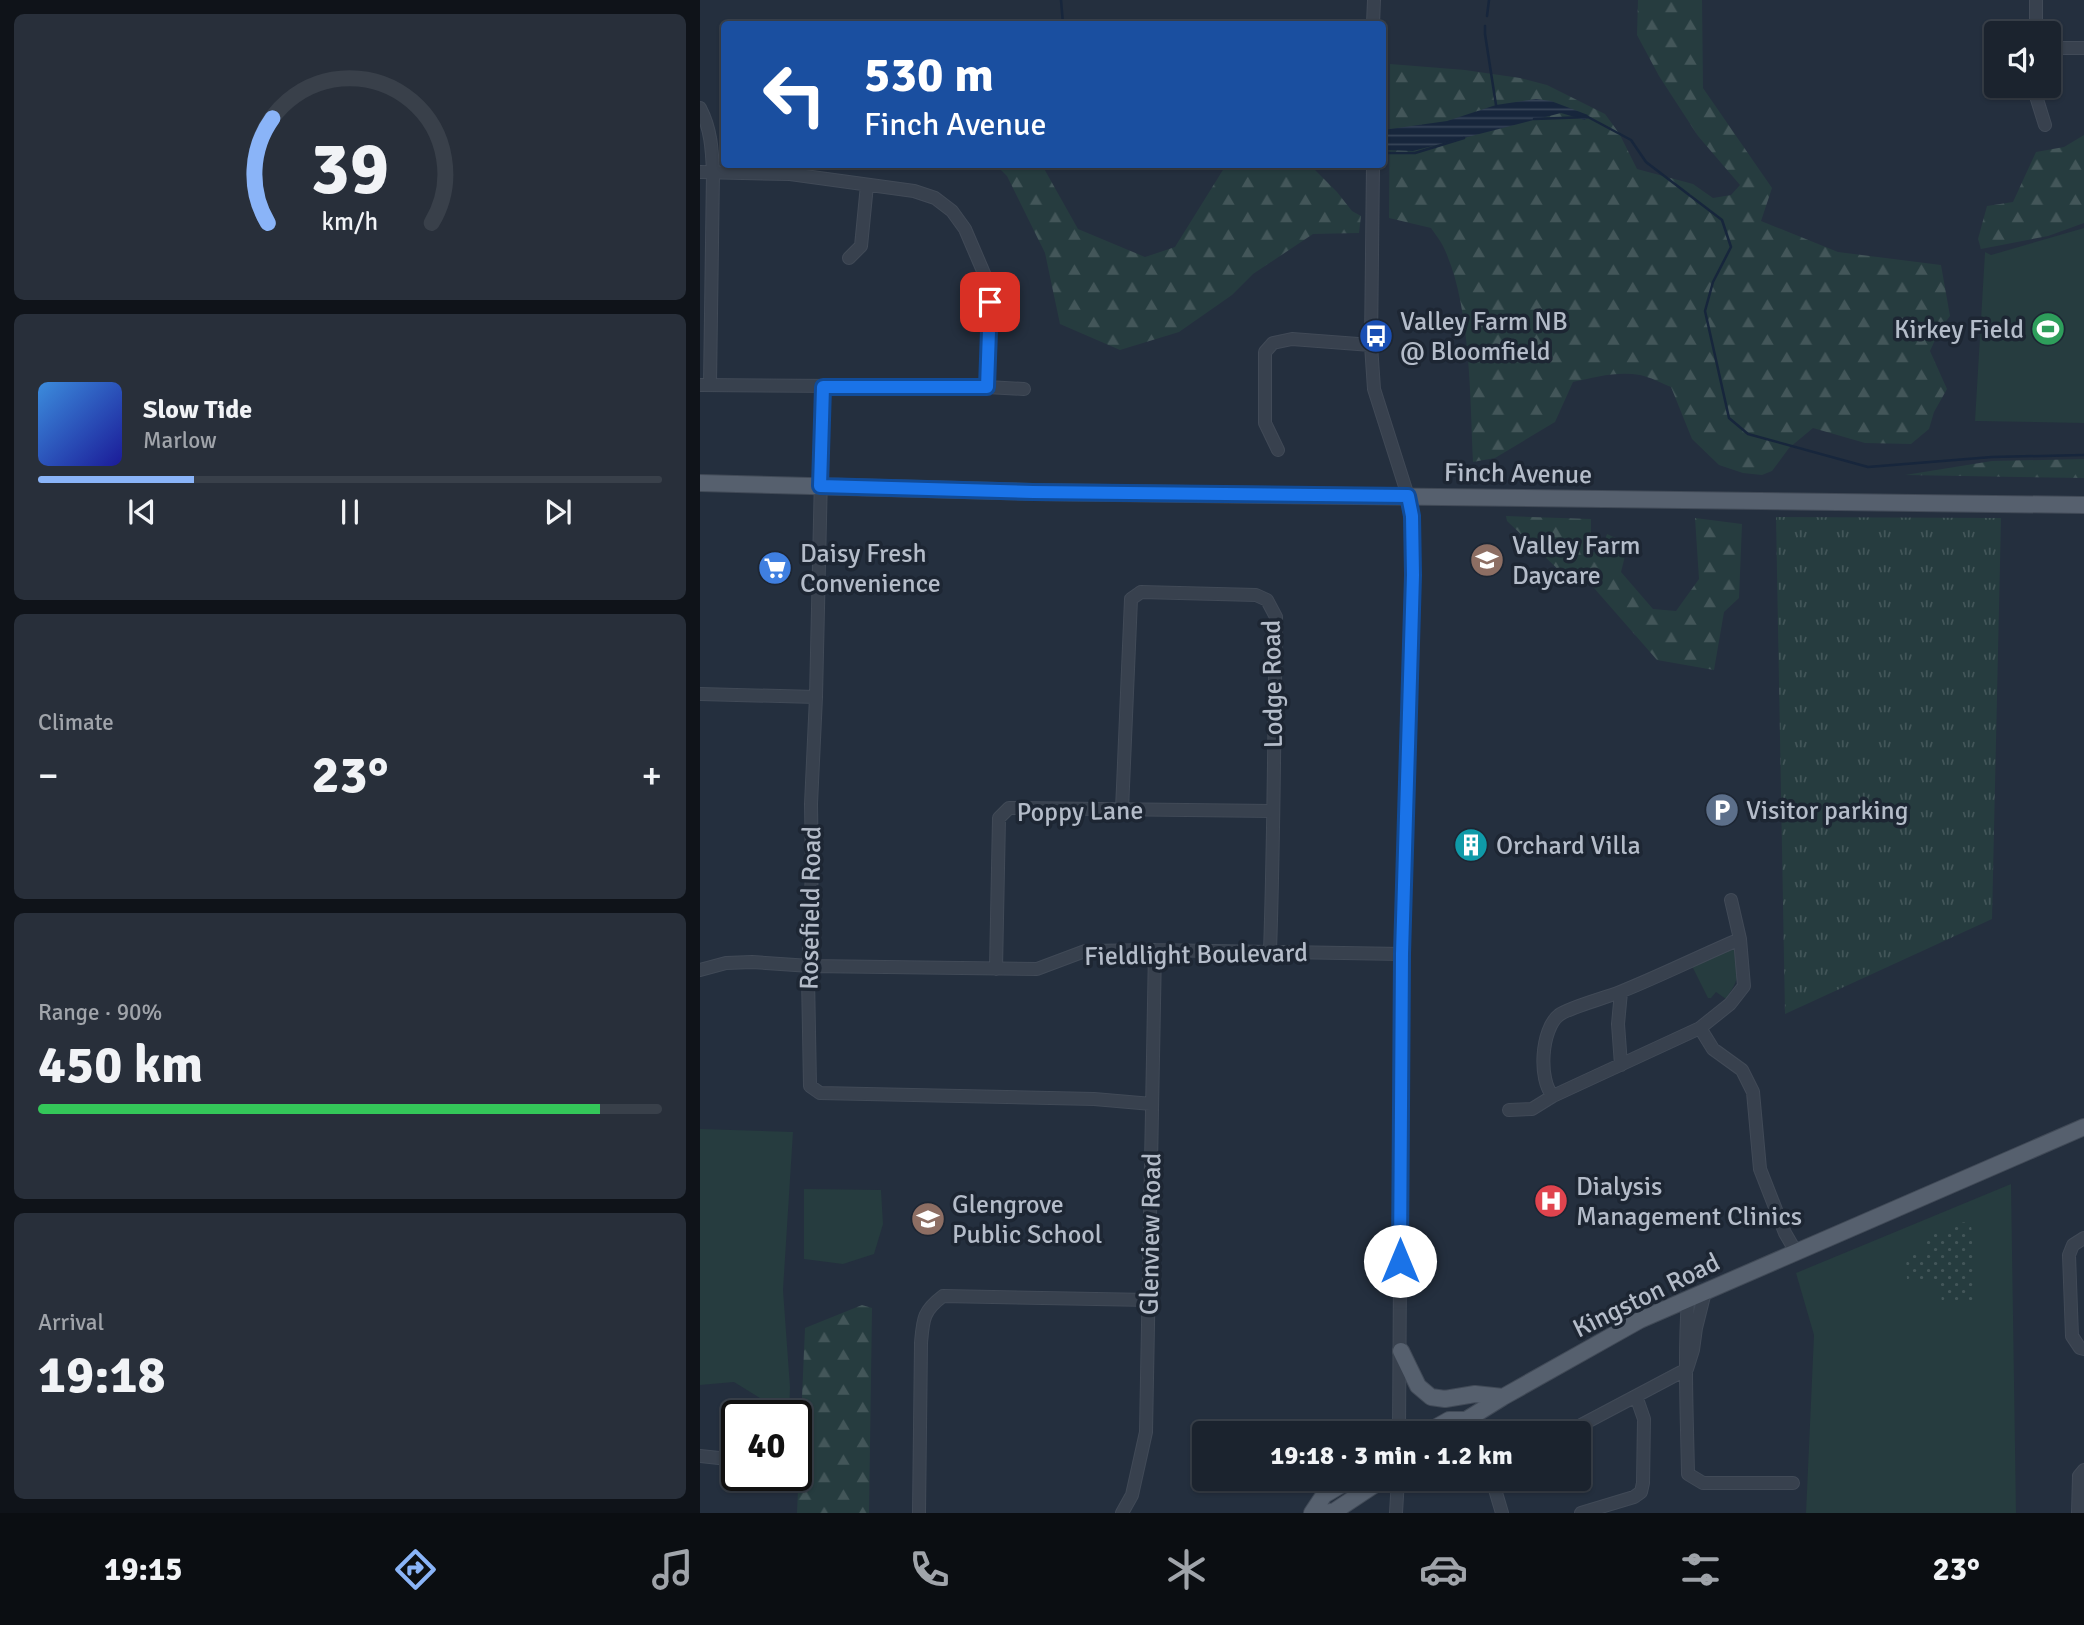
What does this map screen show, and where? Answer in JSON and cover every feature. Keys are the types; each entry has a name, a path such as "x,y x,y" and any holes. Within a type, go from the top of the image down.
{"main road":[{"name":"Finch Avenue","path":"700,483 1033,492 2084,505"},
{"name":"Kingston Road","path":"1471,1421 1503,1397 1640,1320 2084,1127"},
{"path":"1401,1351 1418,1386 1431,1397 1445,1399 1475,1394 1503,1397"},
{"path":"1312,1513 1324,1495 1331,1491"},
{"path":"1325,1513 1335,1511 1365,1491"}],"street":[{"path":"1373,21 1374,0"},
{"path":"2036,0 2036,21"},
{"path":"2061,48 2084,48"},
{"path":"2037,98 2045,125"},
{"path":"700,108 707,122 712,146 707,172 705,385 1024,389"},
{"path":"1373,171 1371,345 1374,389 1412,516 1413,575 1402,954 1399,1421"},
{"path":"707,172 790,174 914,191 935,198 952,211 965,229 986,278 990,302 987,387"},
{"path":"849,258 861,246 867,185"},
{"path":"1278,450 1265,423 1265,352 1273,343 1292,339 1371,345"},
{"name":"Rosefield Road","path":"823,387 811,804 810,1086 820,1093 1094,1099 1152,1104"},
{"name":"Lodge Road","path":"1122,810 1131,599 1141,592 1256,595 1267,600 1276,617 1270,951"},
{"path":"700,694 816,697"},
{"name":"Poppy Lane","path":"996,969 999,818 1009,808 1272,810"},
{"path":"1509,1110 1532,1109 1553,1096 1700,1028 1730,1004 1744,986 1740,939 1731,900"},
{"path":"1553,1096 1543,1069 1547,1033 1558,1016 1621,992 1740,939"},
{"name":"Glenview Road","path":"1122,1513 1132,1496 1146,1432 1155,950"},
{"name":"Fieldlight Boulevard","path":"700,970 726,963 1037,969 1085,951 1402,954"},
{"path":"1621,992 1618,1024 1621,1065"},
{"path":"1700,1028 1713,1049 1742,1070 1754,1092 1760,1169 1785,1233 1797,1252"},
{"path":"2084,1238 2073,1245 2069,1255 2072,1336 2080,1348 2084,1349"},
{"path":"1589,1421 1687,1369 1705,1292"},
{"path":"919,1513 921,1343 923,1318 931,1305 943,1296 1149,1300"},
{"path":"1688,1300 1685,1348 1688,1474 1703,1483 1793,1483"},
{"path":"1581,1513 1637,1496 1642,1489 1644,1419 1636,1396"},
{"path":"700,1456 719,1458"},
{"path":"2078,1513 2078,1476 2084,1470"},
{"path":"1396,1513 1397,1491"},
{"path":"1495,1491 1502,1513"}],"green space":[{"path":"1638,0 1702,0 1703,88 1772,188 1761,221 1838,252 1941,265 1950,316 1940,329 1930,351 1947,389 1934,412 1929,429 1911,444 1865,443 1813,428 1789,448 1772,471 1762,475 1743,473 1719,465 1692,439 1671,387 1644,376 1623,374 1573,382 1555,422 1495,458 1473,462 1470,381 1464,323 1452,269 1443,246 1431,228 1389,218 1390,64 1465,70 1547,85 1605,114 1619,133 1637,169 1693,184 1713,198 1731,195 1740,185 1698,136 1659,76 1637,35"},
{"path":"2084,135 2084,223 2048,236 1981,249 1978,239 1987,206 2013,202 2036,152 2064,147"},
{"path":"999,168 1044,168 1078,229 1145,257 1175,247 1224,168 1313,168 1352,211 1361,216 1359,233 1313,234 1253,274 1232,295 1179,332 1120,350 1060,324 1045,253 1007,176"},
{"path":"2084,228 2084,423 1975,421 1985,252 1991,255"},
{"path":"2084,459 2084,478 1905,475 1992,461"},
{"path":"1506,516 1591,519 1591,551 1600,554 1607,534 1628,544 1621,572 1653,609 1676,611 1699,579 1695,518 1742,524 1739,598 1724,612 1714,670 1657,660 1594,588 1562,573 1507,521"},
{"path":"1776,517 2001,518 1992,919 1785,1014"},
{"path":"1735,950 1739,954 1735,983 1726,999 1716,992 1708,998 1692,966"},
{"path":"700,1129 793,1132 783,1290 790,1400 763,1400 734,1382 700,1385"},
{"path":"2011,1184 2016,1513 1806,1513 1814,1335 1796,1273"},
{"path":"804,1189 881,1190 883,1224 874,1254 843,1264 804,1259"},
{"path":"1971,1222 1976,1303 1942,1304 1940,1279 1907,1280 1906,1253 1926,1252 1925,1240 1934,1240 1934,1231 1952,1230 1952,1223"},
{"path":"862,1305 872,1308 869,1513 797,1513 798,1491 812,1491 812,1400 802,1400 805,1328"}],"water":[{"path":"1536,99 1551,101 1588,115 1585,120 1561,113 1413,151 1386,150 1386,130 1447,121 1496,105"}],"waterway":[{"path":"1061,0 1063,21"},
{"path":"1487,16 1489,0"},
{"path":"1485,26 1496,105"},
{"path":"1534,119 1588,117 1631,140 1646,162 1722,220 1731,247 1713,282 1705,311 1729,418 1748,434 1868,467 1992,457 2084,455"},
{"path":"1386,153 1415,153 1464,138"}],"place":[{"name":"Kirkey Field","path":"2048,329"},
{"name":"Valley Farm NB @ Bloomfield","path":"1376,336"},
{"name":"Valley Farm Daycare","path":"1487,560"},
{"name":"Daisy Fresh Convenience","path":"775,568"},
{"name":"Visitor parking","path":"1722,810"},
{"name":"Orchard Villa","path":"1471,845"},
{"name":"Dialysis Management Clinics","path":"1551,1201"},
{"name":"Glengrove Public School","path":"928,1219"}],"route":[{"path":"990,302 987,387 823,387 820,486 1033,492 1408,496 1412,516 1413,575 1402,954 1400,1261"}]}
